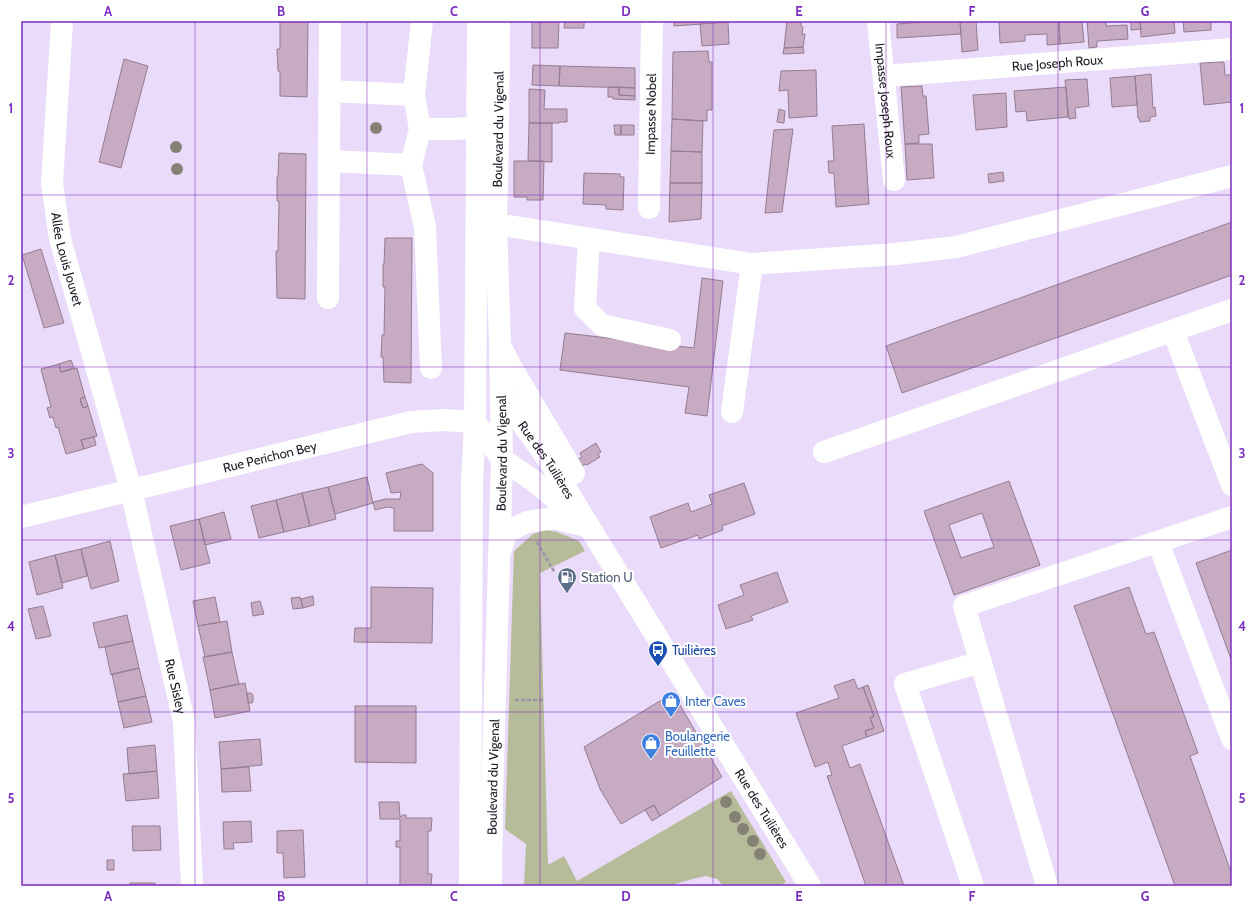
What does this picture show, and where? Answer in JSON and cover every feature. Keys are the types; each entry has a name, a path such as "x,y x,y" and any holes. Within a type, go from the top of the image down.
{"street":[{"name":"Allée Louis Jouvet","path":"62,21 52,183 60,239 131,490"},
{"path":"328,298 330,21"},
{"path":"422,21 414,95 420,129 411,165 425,227 431,368"},
{"name":"Boulevard du Vigenal","path":"470,886 472,484 475,422 478,21"},
{"name":"Boulevard du Vigenal","path":"491,886 498,556 502,459 496,224 499,21"},
{"name":"Impasse Nobel","path":"649,208 652,21"},
{"name":"Impasse Joseph Roux","path":"878,21 894,180"},
{"name":"Rue Joseph Roux","path":"884,76 1232,49"},
{"path":"330,91 414,95"},
{"path":"420,129 456,129 477,127"},
{"path":"330,161 411,165"},
{"path":"496,224 752,264 896,254 956,247 1232,176"},
{"path":"589,239 585,308 602,325 670,340"},
{"path":"732,412 752,264"},
{"path":"824,452 1232,310"},
{"path":"1173,331 1232,485"},
{"path":"500,345 510,365 579,482 577,507"},
{"name":"Rue des Tuilières","path":"501,394 552,465 810,886"},
{"name":"Rue Perichon Bey","path":"21,517 411,422 444,420 475,422"},
{"path":"475,422 502,459"},
{"name":"Rue des Tuilières","path":"502,459 534,481 589,527"},
{"name":"Rue Sisley","path":"131,490 184,722 192,886"},
{"name":"Rue des Tuilières","path":"498,556 507,532 527,522 554,518 589,527"},
{"path":"1047,886 964,606 1232,518"},
{"path":"1158,542 1232,740"},
{"path":"973,886 905,684 981,662"}],"path":[{"path":"535,538 554,572"},
{"path":"495,700 544,700"}],"green space":[{"path":"545,530 557,532 579,541 585,551 540,573 548,865 564,856 577,881 731,791 786,882 780,886 724,886 717,879 706,876 668,886 524,886 526,844 505,829 514,551 533,534"}],"building":[{"path":"280,21 308,21 307,97 280,96 280,71 278,71 277,49 280,49"},
{"path":"532,21 559,21 558,48 532,48"},
{"path":"565,21 584,21 584,28 564,28"},
{"path":"674,21 702,21 702,24 674,26"},
{"path":"787,21 801,21 801,26 803,27 802,34 805,34 803,47 784,48"},
{"path":"960,21 961,34 897,38 897,24"},
{"path":"960,21 976,21 978,50 962,52"},
{"path":"999,21 1059,21 1060,44 1047,45 1047,34 1025,35 1025,41 1000,43"},
{"path":"1059,21 1082,21 1084,42 1060,44"},
{"path":"1087,21 1106,22 1106,26 1127,25 1128,39 1097,41 1097,47 1089,48"},
{"path":"1131,21 1140,21 1141,29 1131,30"},
{"path":"1140,21 1174,21 1175,33 1141,37"},
{"path":"1183,21 1211,21 1211,30 1184,32"},
{"path":"728,22 729,44 702,46 700,24"},
{"path":"803,47 804,53 783,54 784,48"},
{"path":"708,51 709,62 712,62 712,110 707,110 707,121 672,119 673,52"},
{"path":"124,59 148,66 121,168 99,162"},
{"path":"1224,62 1225,75 1232,75 1232,102 1204,105 1200,63"},
{"path":"533,65 560,66 559,86 532,85"},
{"path":"560,66 635,68 635,88 559,86"},
{"path":"816,70 817,116 789,118 788,90 779,91 781,71"},
{"path":"1151,74 1153,108 1155,107 1156,116 1150,117 1150,121 1140,122 1138,118 1135,76"},
{"path":"1135,76 1137,105 1112,107 1110,78"},
{"path":"1087,79 1089,106 1075,108 1076,118 1069,119 1065,80"},
{"path":"922,86 923,96 926,96 929,134 919,135 919,143 905,144 901,87"},
{"path":"608,87 619,87 619,95 635,96 635,100 613,99 613,97 608,97"},
{"path":"619,87 635,88 635,96 619,95"},
{"path":"1066,87 1068,117 1027,121 1026,111 1016,112 1014,91"},
{"path":"529,89 545,90 544,109 567,109 567,122 529,123"},
{"path":"1006,93 1007,127 976,130 973,95"},
{"path":"779,109 785,111 784,123 777,122"},
{"path":"672,119 703,121 702,152 671,151"},
{"path":"529,123 552,123 552,162 528,161"},
{"path":"864,124 869,204 836,207 834,173 829,173 828,161 834,161 832,126"},
{"path":"614,125 621,125 621,135 615,135"},
{"path":"621,125 634,125 634,135 621,135"},
{"path":"793,129 782,212 765,213 774,130"},
{"path":"905,144 932,144 934,178 907,180"},
{"path":"671,151 702,152 702,183 670,183"},
{"path":"279,153 306,154 305,299 277,298 276,251 278,251 279,201 277,201 277,177"},
{"path":"514,161 544,161 543,200 527,200 527,197 514,197"},
{"path":"1003,172 1004,181 989,183 988,174"},
{"path":"584,173 620,174 620,177 624,177 623,210 606,209 606,205 583,204"},
{"path":"670,183 702,183 701,219 669,222"},
{"path":"1232,222 1232,275 902,393 886,346"},
{"path":"385,238 412,238 411,383 384,382 383,357 381,357 382,335 384,335 385,287 383,287 383,264"},
{"path":"41,249 64,323 44,328 22,255"},
{"path":"702,278 723,281 707,416 685,413 689,387 560,370 565,333 694,348"},
{"path":"71,360 74,368 61,372 59,364"},
{"path":"59,364 61,372 77,368 85,397 80,399 83,408 88,406 97,436 81,440 84,449 66,454 58,427 56,428 53,417 50,418 47,408 51,407 41,369"},
{"path":"85,397 88,406 83,408 80,399"},
{"path":"94,437 96,445 84,449 81,440"},
{"path":"596,443 601,452 598,454 600,457 587,465 586,464 580,467 575,461 582,457 580,453"},
{"path":"422,464 433,473 433,531 394,531 394,508 387,507 375,510 373,502 386,499 400,499 401,492 391,493 386,473"},
{"path":"367,477 373,503 335,514 328,487"},
{"path":"1009,481 1040,565 954,595 924,511","holes":["982,513 994,547 961,558 949,525"]},
{"path":"744,483 755,514 722,526 723,530 699,539 698,535 661,548 650,517 688,503 691,512 712,504 709,495"},
{"path":"328,487 336,519 310,526 302,493"},
{"path":"302,493 310,526 284,532 276,500"},
{"path":"276,500 284,532 259,538 251,506"},
{"path":"224,512 231,539 205,545 199,519"},
{"path":"199,519 210,563 181,570 170,526"},
{"path":"110,541 119,581 91,589 81,549"},
{"path":"81,549 87,576 62,583 55,555"},
{"path":"1232,550 1232,662 1196,563"},
{"path":"55,555 63,588 37,595 29,562"},
{"path":"777,572 788,602 751,616 753,620 726,629 718,605 744,595 740,585"},
{"path":"371,587 433,588 432,643 354,642 355,628 371,628"},
{"path":"1129,587 1146,634 1154,632 1198,753 1190,756 1232,875 1232,886 1175,886 1074,606"},
{"path":"313,596 314,605 303,608 301,599"},
{"path":"215,597 220,622 198,626 193,601"},
{"path":"300,597 303,608 293,609 291,598"},
{"path":"260,601 264,614 253,616 251,603"},
{"path":"43,606 51,636 36,639 28,609"},
{"path":"127,615 133,641 99,648 93,623"},
{"path":"227,621 232,652 205,657 198,626"},
{"path":"133,641 139,668 111,675 105,647"},
{"path":"232,652 239,684 210,690 203,657"},
{"path":"139,668 146,696 118,702 112,674"},
{"path":"854,679 858,689 863,687 874,716 870,718 874,728 865,731 867,737 842,746 850,768 860,764 904,886 866,886 827,776 832,775 828,762 815,767 796,713 839,698 834,686"},
{"path":"245,683 250,711 215,718 210,690"},
{"path":"868,685 884,731 867,737 865,731 874,728 870,718 874,716 863,687"},
{"path":"247,693 251,693 253,695 252,703 248,703"},
{"name":"Boulangerie Feuillette","path":"673,693 722,777 660,816 654,805 621,824 600,789 584,747"},
{"path":"146,696 152,722 124,728 118,702"},
{"path":"355,706 416,706 416,763 355,762"},
{"path":"260,739 262,765 221,769 219,742"},
{"path":"155,745 157,771 129,774 127,748"},
{"path":"249,767 251,791 222,792 221,769"},
{"path":"157,771 159,798 126,801 123,774"},
{"path":"379,802 399,802 400,817 402,815 406,815 406,818 432,818 431,831 428,831 428,874 432,874 431,886 400,886 400,847 396,847 396,841 400,841 400,819 380,819"},
{"path":"654,805 660,816 652,821 645,810"},
{"path":"251,821 252,842 233,843 234,849 224,849 223,822"},
{"path":"132,826 160,826 161,850 133,851"},
{"path":"303,830 305,877 284,878 283,853 277,853 277,831"},
{"path":"107,860 114,860 114,870 107,870"},
{"path":"130,883 155,883 155,886 130,886"}],"place":[{"name":"Station U","path":"567,594"},
{"name":"Tuilières","path":"658,667"},
{"name":"Inter Caves","path":"671,718"},
{"name":"Boulangerie Feuillette","path":"651,760"}]}
